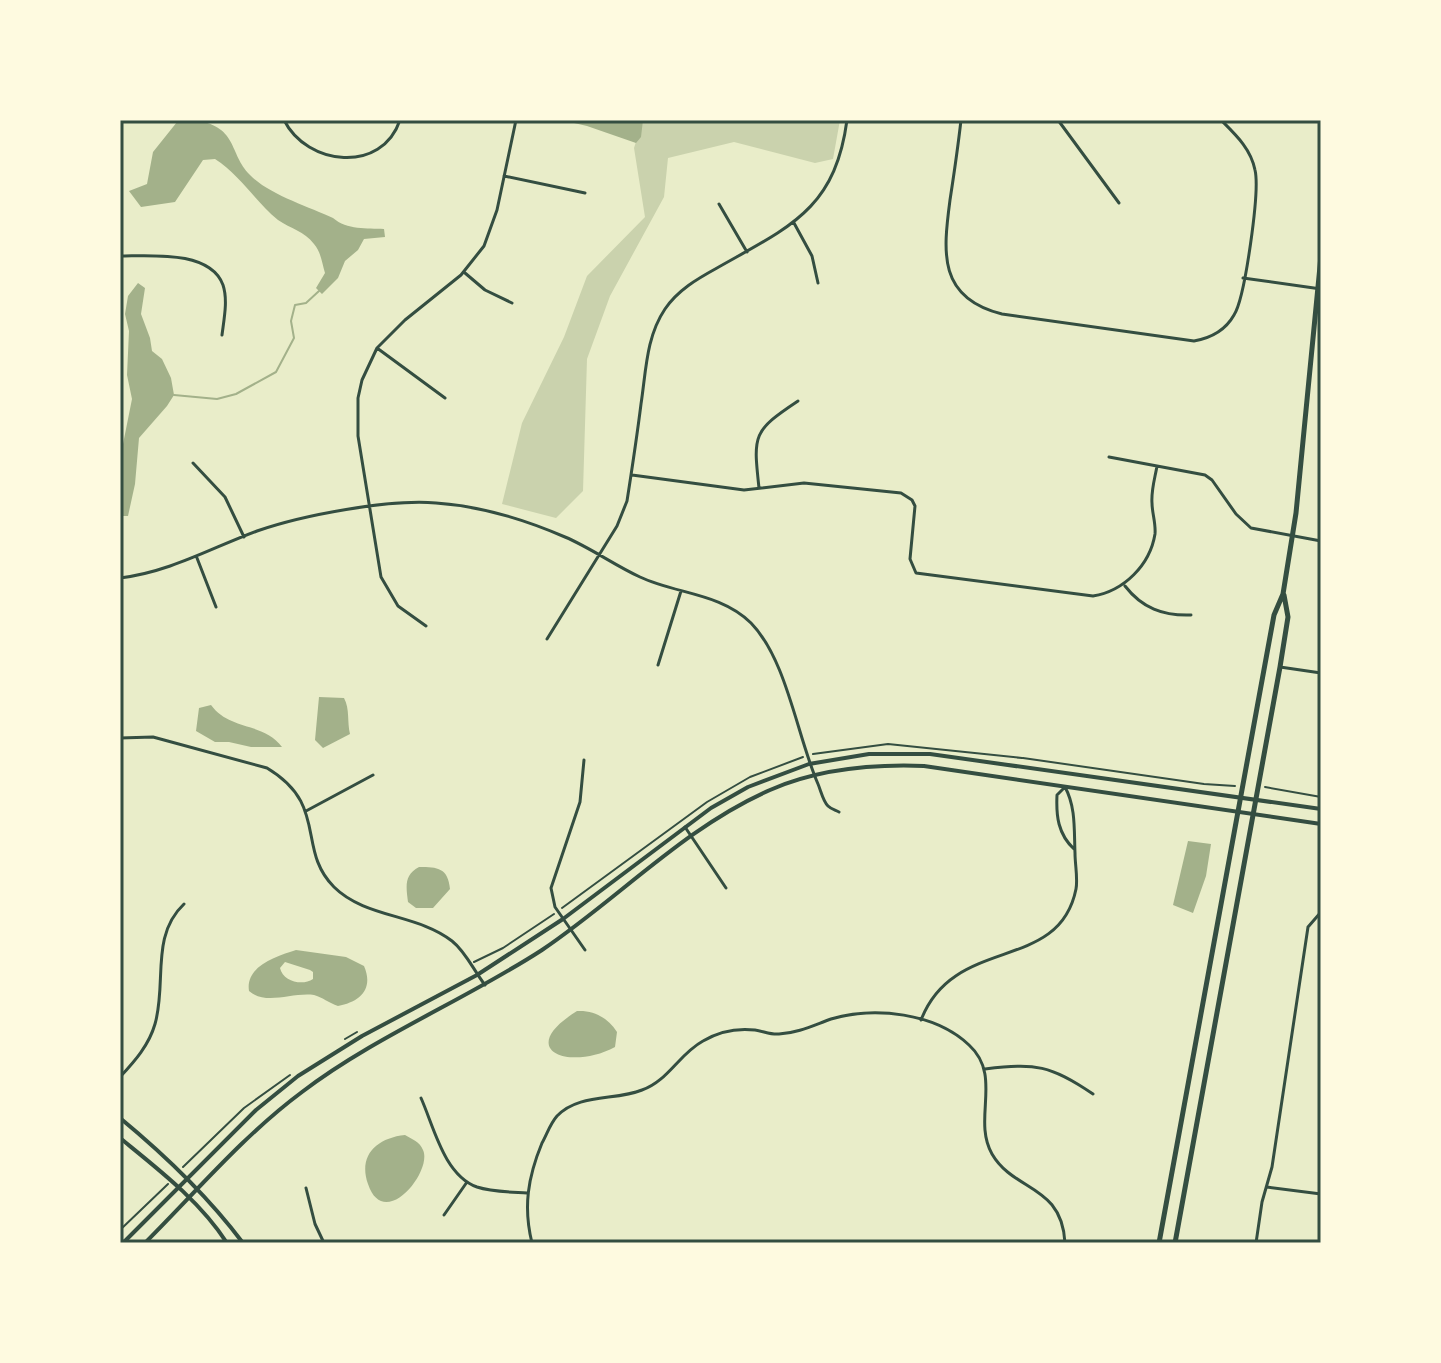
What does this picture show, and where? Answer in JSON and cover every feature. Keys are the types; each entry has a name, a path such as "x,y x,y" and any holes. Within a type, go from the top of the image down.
{"main road":[{"path":"1159,1243 1274,615 1283,594 1293,538 1321,256"},
{"path":"1175,1243 1280,667 1288,617 1283,594"}],"street":[{"path":"284,120 304,145 340,158 362,156 383,147 400,120"},
{"path":"426,626 398,606 381,577 358,436 357,408 362,380 377,348 405,320 464,272 484,246 492,228 516,120"},
{"path":"547,639 623,514 632,475 650,340 663,312 683,289 794,223 813,206 834,175 841,157 847,120"},
{"path":"961,120 945,255 954,283 963,294 974,304 1002,314 1182,340 1205,339 1225,327 1238,308 1256,194 1255,170 1246,147 1221,120"},
{"path":"1058,120 1119,203"},
{"path":"504,176 585,193"},
{"path":"719,204 747,252"},
{"path":"794,223 808,246 818,283"},
{"path":"120,256 182,259 207,265 222,283 225,306 222,335"},
{"path":"464,272 485,290 512,303"},
{"path":"1243,278 1319,289"},
{"path":"377,348 445,398"},
{"path":"759,488 755,455 759,434 773,418 798,401"},
{"path":"1109,457 1205,475 1212,480 1242,522 1251,528 1321,541"},
{"path":"193,463 225,497 244,537"},
{"path":"632,475 744,490 815,484 901,493 912,500 916,513 910,564 916,573 1082,596 1104,594 1124,585 1139,568 1154,537 1152,503 1157,466"},
{"path":"120,578 158,571 244,537 313,516 409,503 459,506 552,531 638,577 719,602 735,611 761,635 778,667 806,756 826,805 839,812"},
{"path":"197,558 216,607"},
{"path":"1124,585 1150,609 1177,616 1191,615"},
{"path":"658,665 681,591"},
{"path":"1280,667 1321,673"},
{"path":"120,738 153,737 267,768 290,785 306,811 319,867 337,890 350,899 443,935 455,943 485,985"},
{"path":"123,1243 256,1110 299,1075 362,1036 477,975 563,919 711,808 748,787 810,767 869,754 905,753 1068,772 1321,809"},
{"path":"584,760 580,802 551,888 558,911 585,950"},
{"path":"145,1243 273,1115 302,1091 339,1065 485,985 571,929 692,837 743,803 771,790 814,775 866,767 924,766 970,770 1321,824"},
{"path":"1068,772 1065,787 1057,795 1058,820 1064,840 1074,849"},
{"path":"306,811 373,775"},
{"path":"921,1020 935,992 958,972 1034,943 1057,928 1066,917 1077,886 1076,836 1070,796 1065,787"},
{"path":"685,827 726,888"},
{"path":"120,1077 141,1053 154,1026 161,953 171,916 184,904"},
{"path":"1256,1243 1272,1167 1308,927 1321,912"},
{"path":"532,1243 527,1193 535,1161 559,1114 577,1103 640,1092 662,1080 689,1051 714,1035 743,1029 777,1034 798,1032 831,1020 865,1014 903,1015 921,1020 971,1046 985,1069 984,1133 987,1145 1001,1166 1035,1188 1053,1206 1064,1228 1065,1243"},
{"path":"985,1069 1029,1065 1045,1068 1093,1094"},
{"path":"421,1098 448,1160 467,1182 480,1188 527,1193"},
{"path":"120,1118 214,1205 243,1243"},
{"path":"120,1138 189,1198 227,1243"},
{"path":"444,1215 467,1182"},
{"path":"1267,1187 1321,1194"},
{"path":"306,1188 315,1224 324,1243"}],"path":[{"path":"558,911 707,802 750,777 806,756 888,744 1022,758 1230,786"},
{"path":"1009,765 1015,758 1022,758"},
{"path":"1267,787 1321,797"},
{"path":"120,1230 162,1189"}],"shaded area":[{"path":"197,120 220,129 250,175 267,188 344,225 384,229 385,237 364,239 358,250 345,261 338,278 322,294 316,288 325,273 314,244 302,233 278,220 215,159 203,160 175,202 141,207 129,191 147,184 153,152 177,122"},
{"path":"561,120 643,120 641,137 636,143"},
{"path":"643,120 840,120 833,159 815,163 734,142 668,158 664,197 610,296 587,359 583,491 556,518 502,504 522,423 564,337 587,276 645,217 634,148"},
{"path":"138,283 145,288 141,314 152,351 162,359 171,378 174,395 139,438 135,484 128,516 120,516 123,483 120,459 132,399 127,375 129,331 125,314 128,296"},
{"path":"319,697 344,698 350,734 323,748 315,740"},
{"path":"211,705 228,719 266,734 282,747 215,742 196,731 199,708"},
{"path":"1188,841 1211,844 1206,876 1193,913 1173,905"},
{"path":"419,867 441,870 449,882 450,889 433,908 416,908 408,902 408,877"},
{"path":"296,950 346,957 364,966 366,988 359,998 338,1006 314,995 263,998 249,991 249,982 257,969 272,959","holes":["285,962 310,970 313,979 299,982 285,977 280,968"]},
{"path":"577,1011 595,1014 609,1023 617,1032 615,1047 582,1057 556,1053 549,1046 550,1037 558,1025"},
{"path":"405,1135 423,1150 421,1171 405,1193 385,1202 375,1197 368,1184 365,1165 378,1144"}],"waterway":[{"path":"174,395 217,399 236,394 276,372 294,338 291,321 295,305 306,303 319,291"}]}
